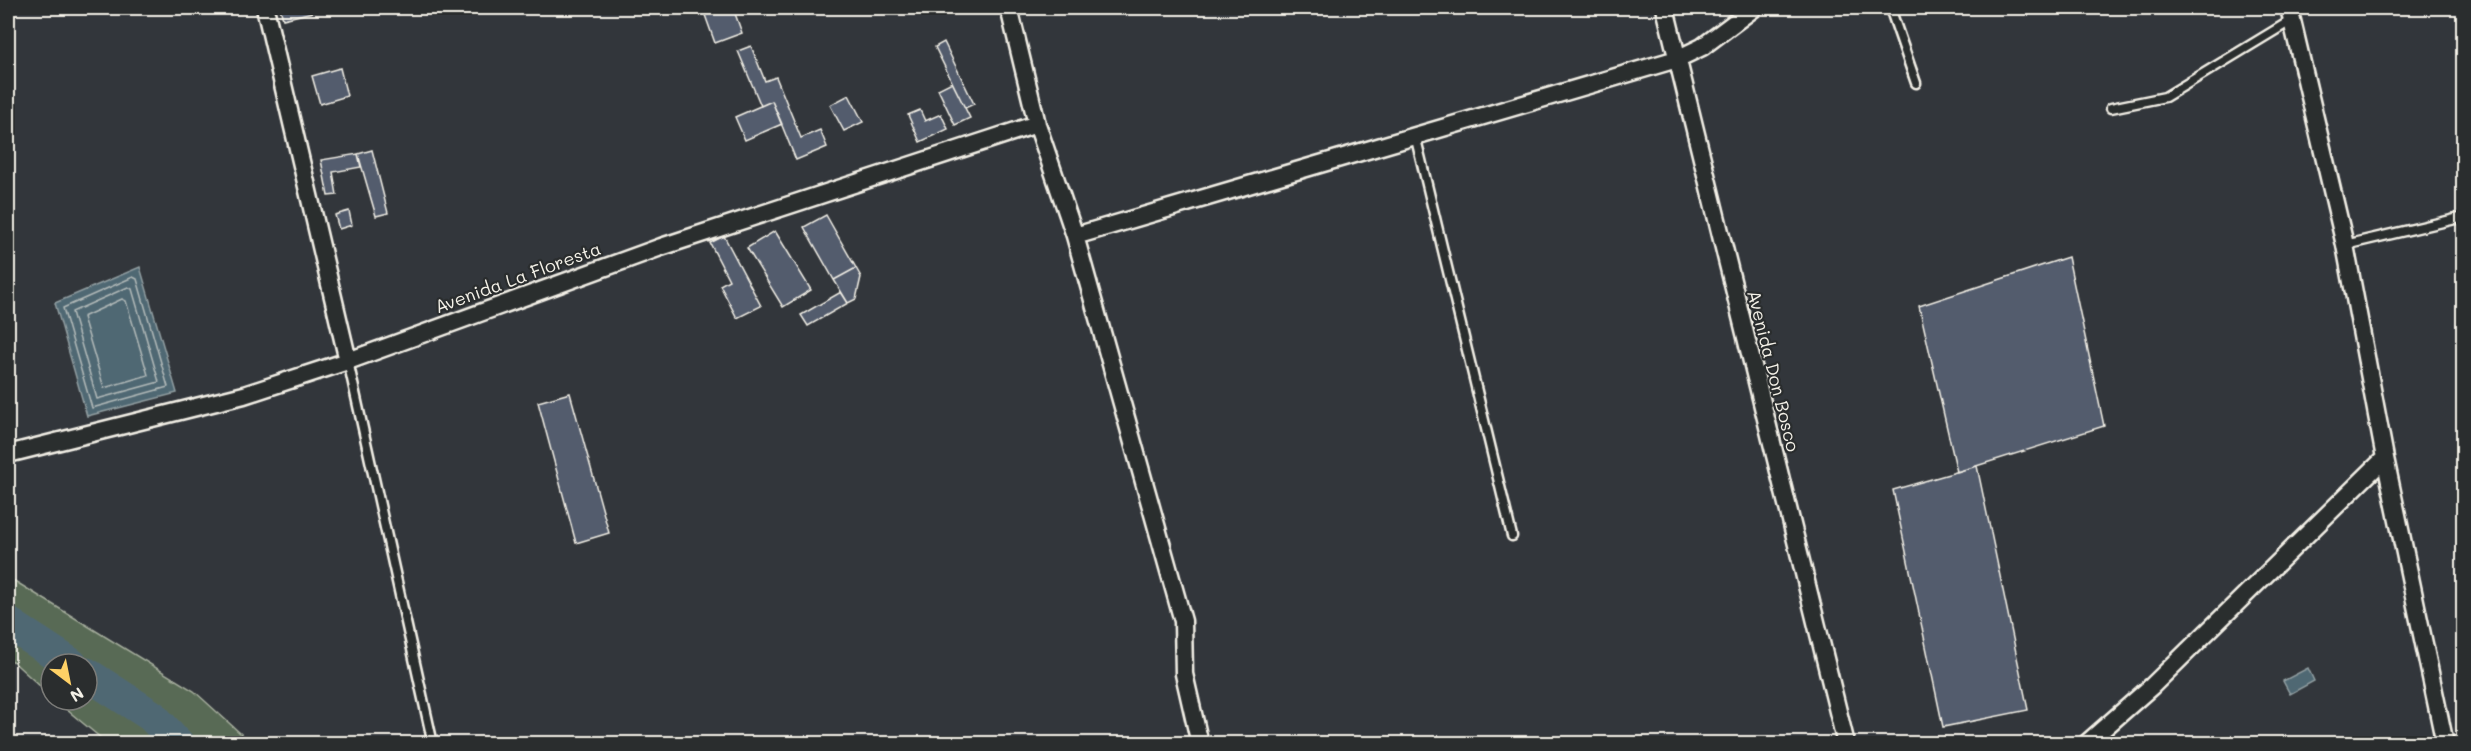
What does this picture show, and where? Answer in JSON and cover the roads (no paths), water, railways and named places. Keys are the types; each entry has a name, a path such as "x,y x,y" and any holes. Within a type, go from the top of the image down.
{"street":[{"path":"265,8 348,361"},
{"path":"1009,8 1037,124 1075,236 1183,621 1184,674 1200,744"},
{"name":"Avenida Don Bosco","path":"1665,8 1846,744"},
{"path":"1075,236 1677,59 1702,47 1754,8"},
{"path":"2291,14 2345,245 2385,458 2445,744"},
{"name":"Avenida La Floresta","path":"8,454 244,395 348,361 661,247 1037,124"},
{"path":"2086,744 2152,686 2385,458"}],"lane":[{"path":"1890,8 1916,83"},
{"path":"2111,108 2165,97 2291,14"},
{"path":"1415,135 1512,536"},
{"path":"2345,245 2463,217"},
{"path":"348,361 433,744"}],"water":[{"path":"140,267 177,393 87,416 55,303"},
{"path":"2308,668 2314,681 2290,694 2283,681"}],"waterway":[{"path":"8,623 53,652"},
{"path":"99,682 152,716 178,744"}]}
